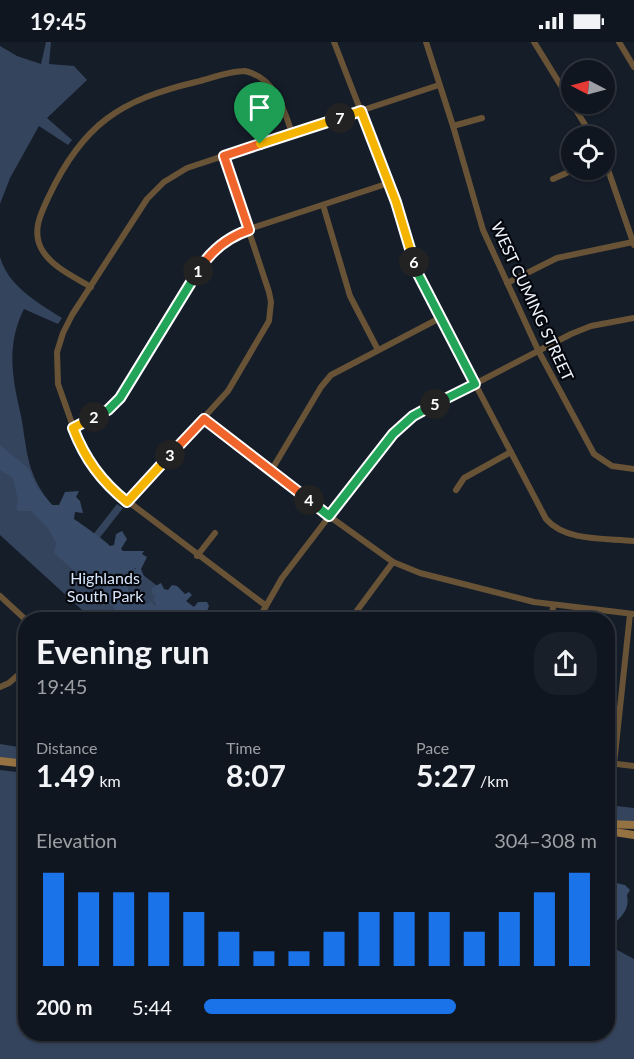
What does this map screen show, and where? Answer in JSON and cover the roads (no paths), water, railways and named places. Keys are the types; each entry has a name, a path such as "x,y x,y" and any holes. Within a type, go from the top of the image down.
{"main road":[{"path":"0,761 18,763"},
{"path":"615,824 634,825"},
{"path":"615,832 634,835"}],"street":[{"path":"334,42 389,183 416,269 541,511 552,526 573,535 634,541"},
{"name":"WEST CUMING STREET","path":"426,42 483,230 538,350 587,444 601,460 615,467 634,469"},
{"path":"534,42 586,126"},
{"path":"619,42 634,67"},
{"path":"91,287 51,261 39,243 37,227 40,213 67,160 102,122 123,107 153,93 245,71 271,84 292,133"},
{"path":"265,605 127,502 96,473 81,449 58,384 57,352 65,328 140,209 156,190 187,168 439,85"},
{"path":"453,126 482,118"},
{"path":"127,502 228,391 269,321 271,312 269,292 224,156"},
{"path":"553,179 561,175"},
{"path":"507,283 557,258 634,243 612,180"},
{"path":"73,428 103,413 116,403 205,262 225,242 249,230 389,183"},
{"path":"323,205 350,296 378,350"},
{"path":"270,471 326,380 340,369 440,318"},
{"path":"262,612 282,578 386,442 413,416 584,328 634,318"},
{"path":"204,419 329,516 393,562 420,573 553,606 612,612"},
{"path":"456,490 464,478 511,452"},
{"path":"197,556 215,533"},
{"path":"356,612 393,562"},
{"path":"0,596 18,613"},
{"path":"553,606 553,612"},
{"path":"615,612 632,614 615,735"},
{"path":"0,687 18,675"},
{"path":"615,764 634,766"}],"park label":[{"name":"Highlands South Park","path":"105,586"}]}
